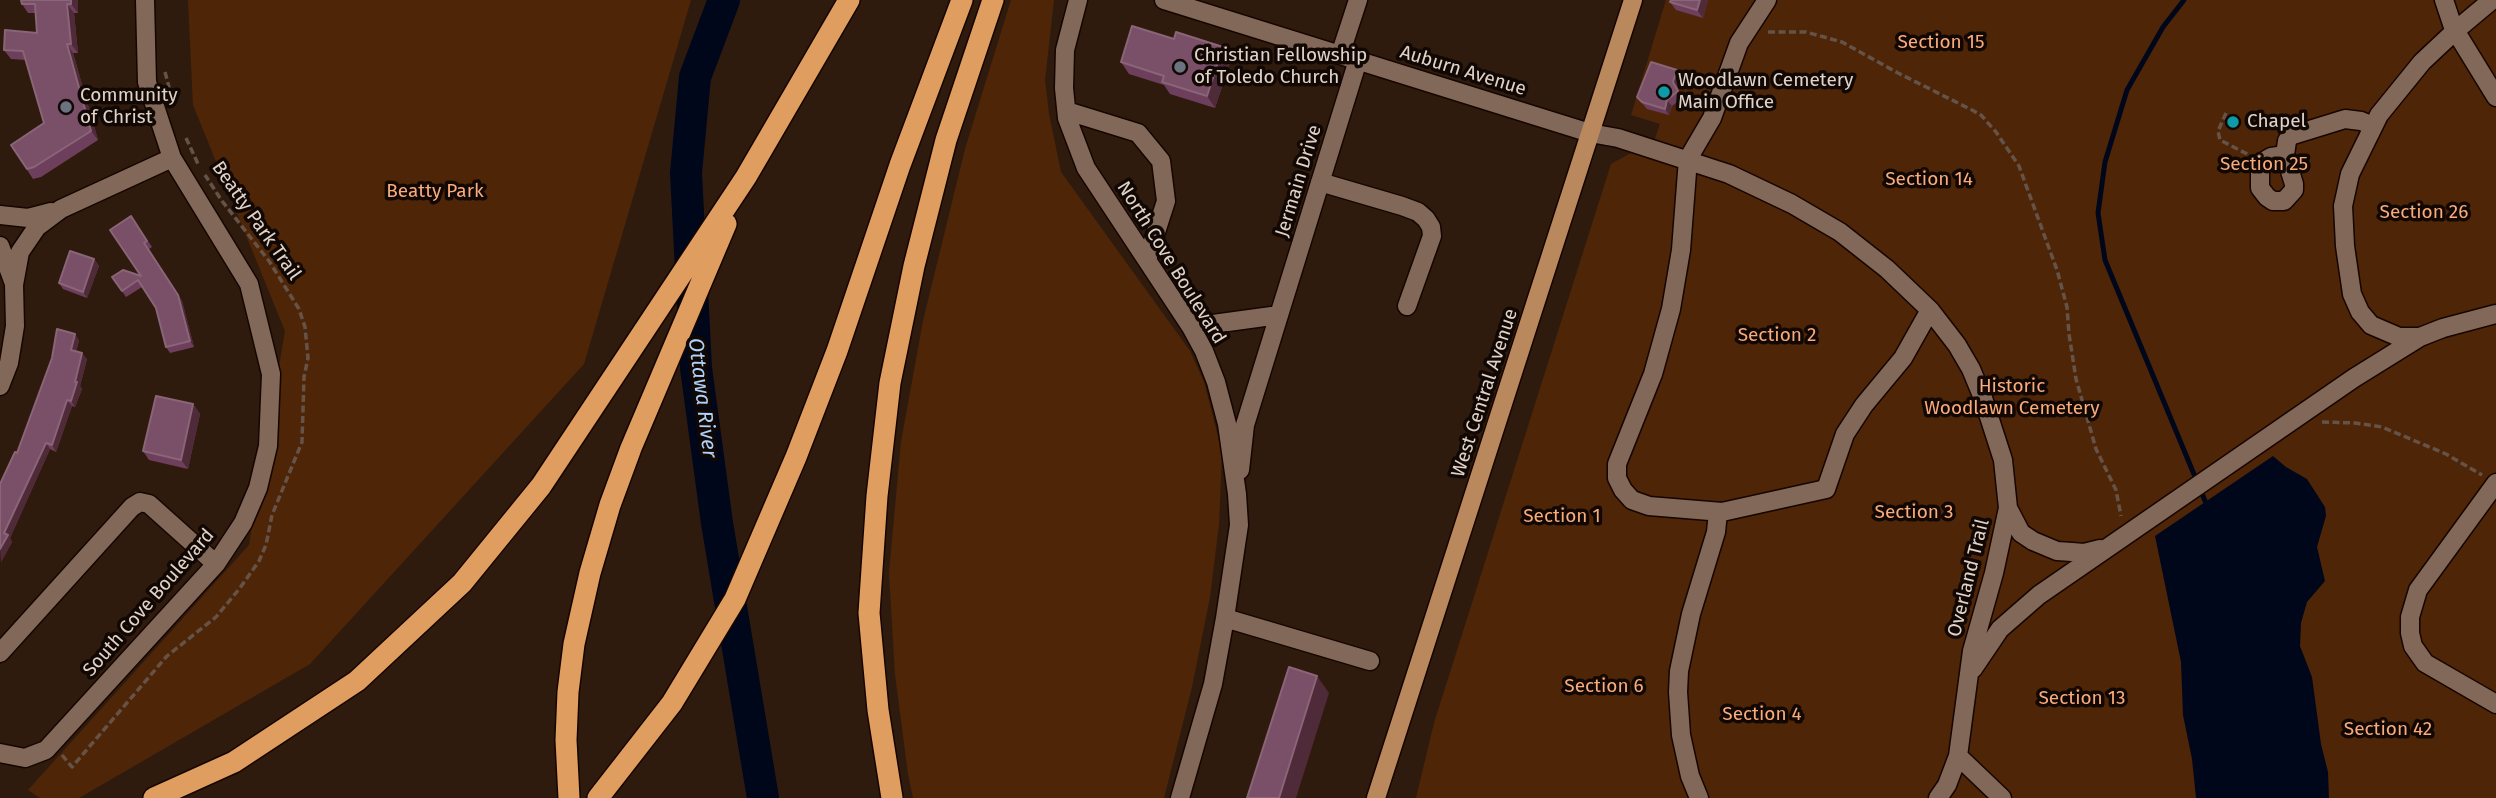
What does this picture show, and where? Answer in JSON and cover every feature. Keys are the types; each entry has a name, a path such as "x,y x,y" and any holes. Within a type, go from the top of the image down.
{"highway":[{"path":"154,798 234,762 357,681 462,583 541,486 746,177 849,0"},
{"path":"598,798 671,703 735,599 796,457 837,351 900,165 962,0"},
{"path":"892,798 878,710 869,613 877,496 890,383 914,266 946,141 993,0"},
{"path":"569,798 566,740 568,692 574,644 590,573 610,505 631,448 746,177"}],"main road":[{"name":"West Central Avenue","path":"1376,798 1590,133 1628,1"}],"street":[{"name":"South Cove Boulevard","path":"46,750 216,564 243,523 258,488 268,446 271,374 249,284 172,158 147,82 145,0"},
{"name":"North Cove Boulevard","path":"1079,0 1065,50 1064,88 1067,111 1086,167 1191,327 1216,382 1227,424 1237,494 1239,525 1213,684 1180,798"},
{"name":"Auburn Avenue","path":"1164,0 1590,133"},
{"path":"1340,55 1359,0"},
{"path":"1767,0 1731,61 1712,118 1688,159 1681,250 1671,309 1653,374 1620,453 1616,471 1623,490 1639,503 1718,512 1826,489 1845,434 1864,405 1903,358 1930,310"},
{"path":"2444,0 2455,31 2496,97"},
{"path":"2420,337 2399,337 2371,325 2360,312 2352,294 2345,246 2344,195 2350,174 2372,126 2411,75 2455,31 2492,0"},
{"name":"Jermain Drive","path":"1237,494 1245,425 1358,61"},
{"path":"1067,111 1138,133 1160,160 1166,201 1147,260"},
{"path":"2285,155 2287,141 2298,133 2345,119 2372,126"},
{"name":"Overland Trail","path":"1590,133 1618,138 1688,159 1750,184 1817,218 1887,269 1930,310 1957,345 1971,369 2003,460 2008,508 1994,573 1972,651 1958,756 1947,785 1938,798"},
{"path":"0,215 28,218 61,209 172,158"},
{"path":"1320,182 1402,206 1418,212 1426,219 1432,236 1407,306"},
{"path":"0,386 9,363 16,326 14,285 20,252 37,227 61,209"},
{"path":"0,246 14,285"},
{"path":"1966,690 1980,657 2012,617 2052,585 2354,378 2420,337 2496,314"},
{"path":"1191,327 1279,315"},
{"path":"2494,706 2425,663 2413,646 2410,617 2418,590 2495,484"},
{"path":"0,653 132,507 140,502 149,504 216,564"},
{"path":"2008,508 2021,533 2057,551 2084,553 2112,545"},
{"path":"1699,798 1690,776 1681,735 1679,670 1691,614 1716,532 1718,512"},
{"path":"1225,618 1370,661"},
{"path":"5,755 25,758 46,750"},
{"path":"1958,756 2002,798"}],"path":[{"path":"1746,32 1806,32 1842,42 1898,74 1981,115 1996,132 2019,166 2057,270 2067,307 2076,379 2096,449 2116,490 2121,516"},
{"path":"165,69 173,103"},
{"path":"2226,113 2218,131 2220,140 2246,153"},
{"name":"Beatty Park Trail","path":"46,750 61,754 72,767 167,656 216,617 228,604 259,561 268,537 272,515 302,442 308,343 299,309 269,261 222,201 201,169 184,134"},
{"path":"2317,423 2355,423 2382,427 2446,454 2495,484"}],"green space":[{"name":"Beatty Park","path":"188,0 691,0 584,364 310,664 79,798 40,798 28,790 249,545 285,331 193,105"},
{"path":"1011,0 1054,0 1045,80 1061,172 1190,351 1204,382 1222,452 1219,524 1210,597 1192,687 1164,798 913,798 908,774 895,674 889,573 901,442 923,321 965,149"},
{"name":"Historic Woodlawn Cemetery","path":"1666,0 2496,0 2496,798 1416,798 1434,723 1611,164 1631,153 1649,156 1660,124 1631,115"}],"water":[{"path":"2273,456 2307,479 2325,507 2326,516 2317,547 2325,581 2307,602 2301,623 2300,646 2312,677 2321,744 2328,772 2329,798 2196,798 2183,715 2181,662 2155,536"}],"building":[{"path":"21,0 71,0 71,4 67,4 71,44 67,44 91,131 27,169 11,145 44,123 23,51 4,50 5,30 37,33 35,4 22,4"},
{"path":"1700,0 1697,10 1670,2"},
{"name":"Christian Fellowship of Toledo Church","path":"1132,26 1174,39 1176,32 1223,47 1207,96 1162,82 1164,76 1121,62"},
{"name":"Woodlawn Cemetery Main Office","path":"1651,62 1677,70 1673,82 1678,91 1667,100 1665,109 1642,102 1637,97"},
{"path":"131,216 147,241 144,243 178,295 190,341 166,347 156,308 138,280 122,291 112,277 123,270 141,276 110,230"},
{"path":"70,251 94,259 83,292 59,283"},
{"path":"57,329 75,334 71,350 82,353 77,382 71,401 67,400 52,445 46,443 4,533 8,535 0,549 0,484 15,452 17,453 52,358"},
{"path":"156,396 193,404 181,460 143,451"},
{"path":"1289,667 1317,676 1279,798 1247,798"}],"waterway":[{"name":"Ottawa River","path":"724,0 695,77 686,173 696,368 717,523 763,798"},
{"path":"2184,0 2163,27 2127,90 2105,162 2098,213 2105,260 2208,508"}],"place":[{"name":"Christian Fellowship of Toledo Church","path":"1180,67"},
{"name":"Woodlawn Cemetery Main Office","path":"1664,92"},
{"name":"Community of Christ","path":"66,107"},
{"name":"Chapel","path":"2233,122"}],"park label":[{"name":"Section 15","path":"1941,43"},
{"name":"Section 25","path":"2264,165"},
{"name":"Section 14","path":"1929,180"},
{"name":"Section 26","path":"2424,213"},
{"name":"Section 2","path":"1777,336"},
{"name":"Section 3","path":"1914,513"},
{"name":"Section 1","path":"1562,517"},
{"name":"Section 6","path":"1604,687"},
{"name":"Section 13","path":"2082,699"},
{"name":"Section 4","path":"1762,715"},
{"name":"Section 42","path":"2388,730"}]}
